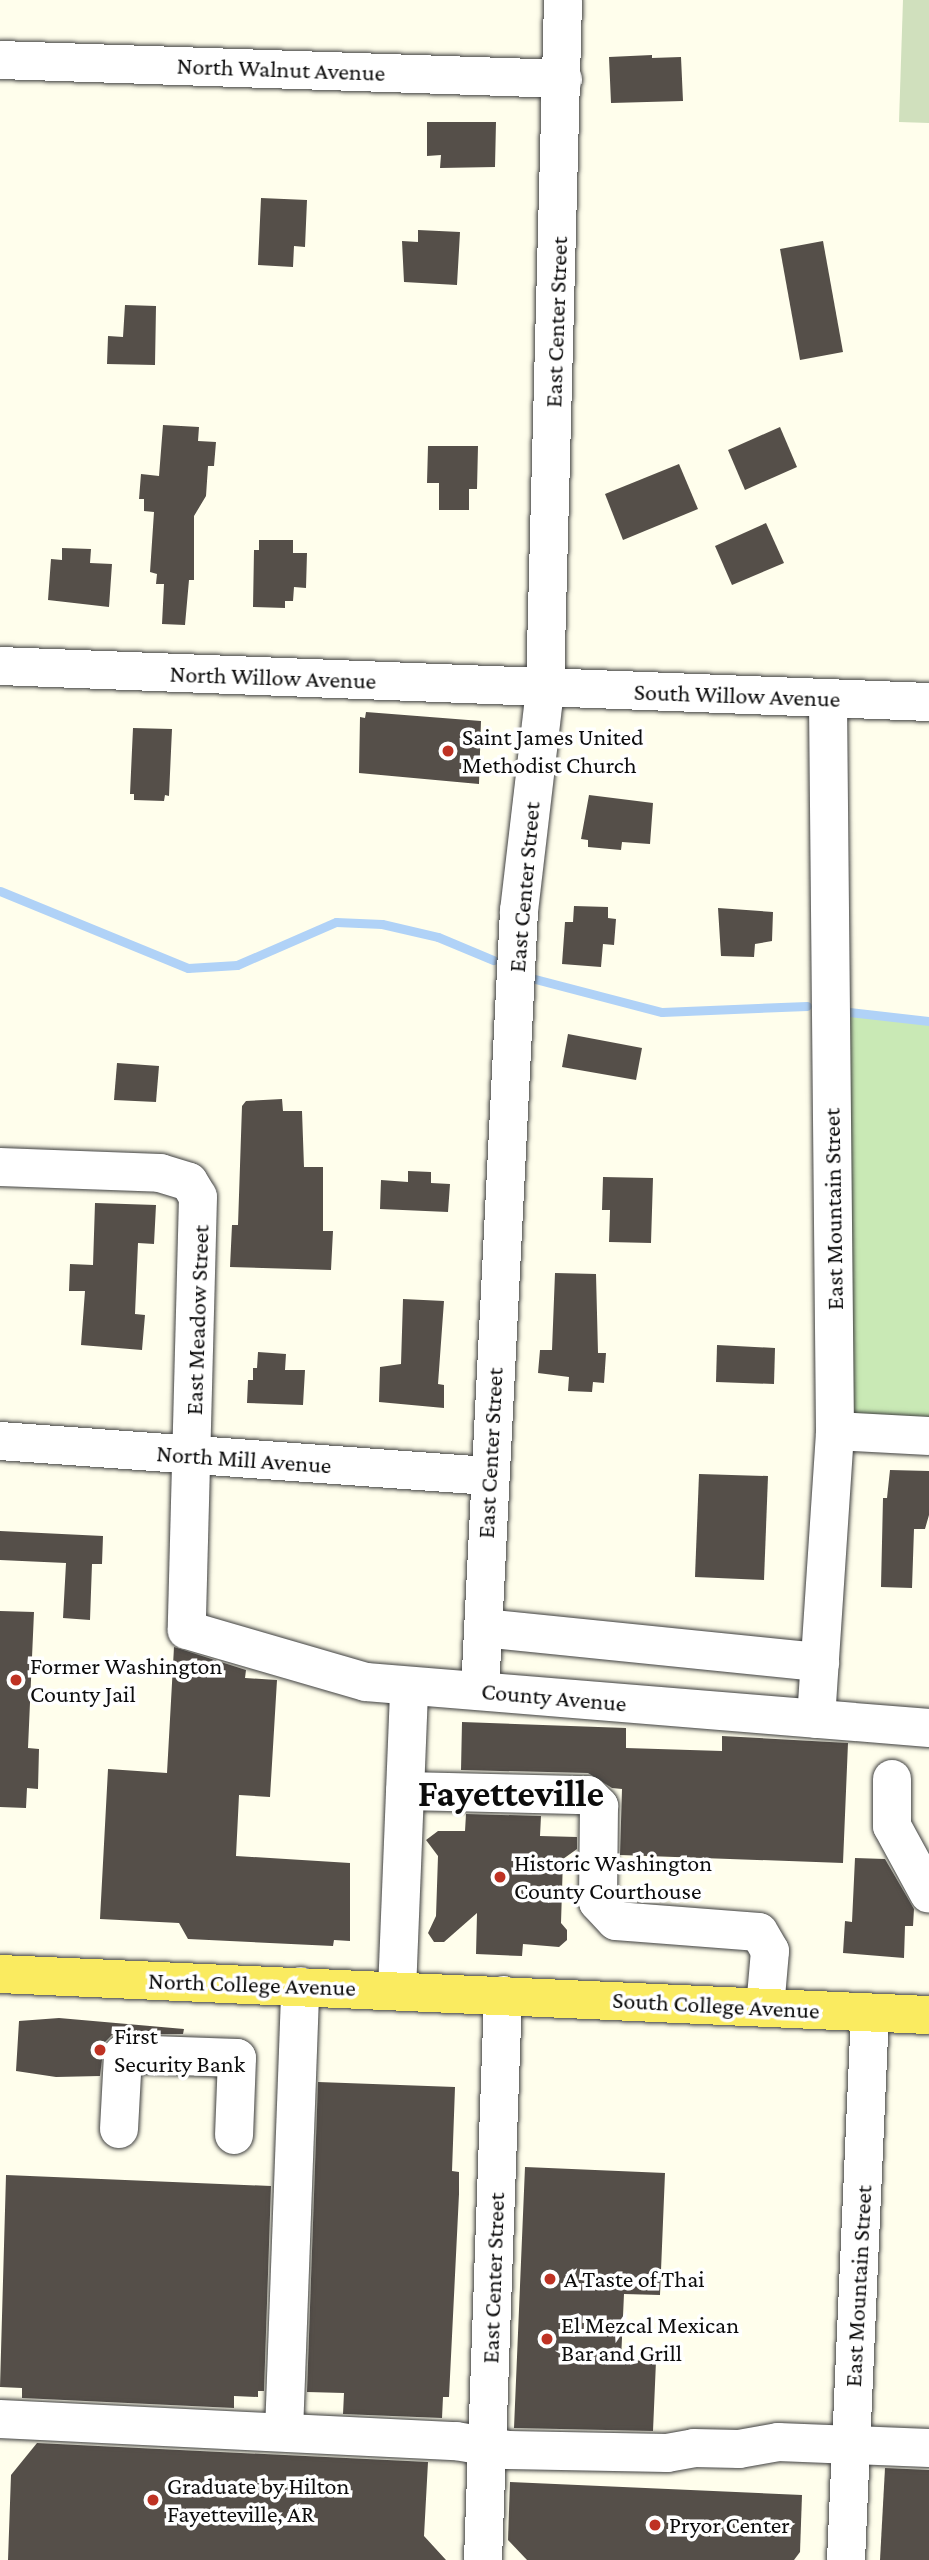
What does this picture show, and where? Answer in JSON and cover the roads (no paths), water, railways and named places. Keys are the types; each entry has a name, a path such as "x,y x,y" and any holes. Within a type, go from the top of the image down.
{"main road":[{"name":"North College Avenue","path":"0,1974 503,1995"},
{"name":"South College Avenue","path":"503,1995 929,2015"}],"street":[{"name":"East Center Street","path":"480,1691 488,1476 519,911 545,688 563,0"},
{"name":"North Walnut Avenue","path":"0,61 563,79"},
{"name":"North Willow Avenue","path":"0,666 545,688"},
{"name":"South Willow Avenue","path":"545,688 929,702"},
{"name":"East Mountain Street","path":"817,1719 835,1431 828,699"},
{"name":"East Meadow Street","path":"0,1167 160,1173 188,1182 198,1197 201,1213 187,1630"},
{"path":"835,1431 929,1436"},
{"name":"North Mill Avenue","path":"0,1441 488,1476"},
{"path":"483,1628 820,1662"},
{"name":"County Avenue","path":"187,1630 284,1654 322,1671 409,1687 929,1728"},
{"path":"397,1990 409,1687"},
{"path":"892,1779 892,1826 929,1894"},
{"path":"405,1791 588,1794 599,1806 598,1902 616,1922 759,1932 770,1951 765,2008"},
{"path":"284,2432 300,1986"},
{"name":"East Center Street","path":"483,2560 503,1995"},
{"name":"East Mountain Street","path":"846,2560 870,2013"},
{"path":"120,2129 123,2054 237,2058 234,2135"},
{"path":"0,2419 456,2441 487,2449 667,2453 778,2442 929,2448"}],"waterway":[{"path":"0,891 188,968 237,965 336,922 382,924 438,937 493,960"},
{"path":"535,979 662,1012 807,1006"},
{"path":"849,1012 929,1021"}],"place":[{"name":"Saint James United Methodist Church","path":"448,751"},
{"name":"Former Washington County Jail","path":"16,1680"},
{"name":"Historic Washington County Courthouse","path":"500,1877"},
{"name":"First Security Bank","path":"100,2050"},
{"name":"A Taste of Thai","path":"550,2279"},
{"name":"El Mezcal Mexican Bar and Grill","path":"547,2339"},
{"name":"Graduate by Hilton Fayetteville, AR","path":"153,2500"},
{"name":"Pryor Center","path":"655,2525"}],"district":[{"name":"Fayetteville","path":"511,1794"}]}
